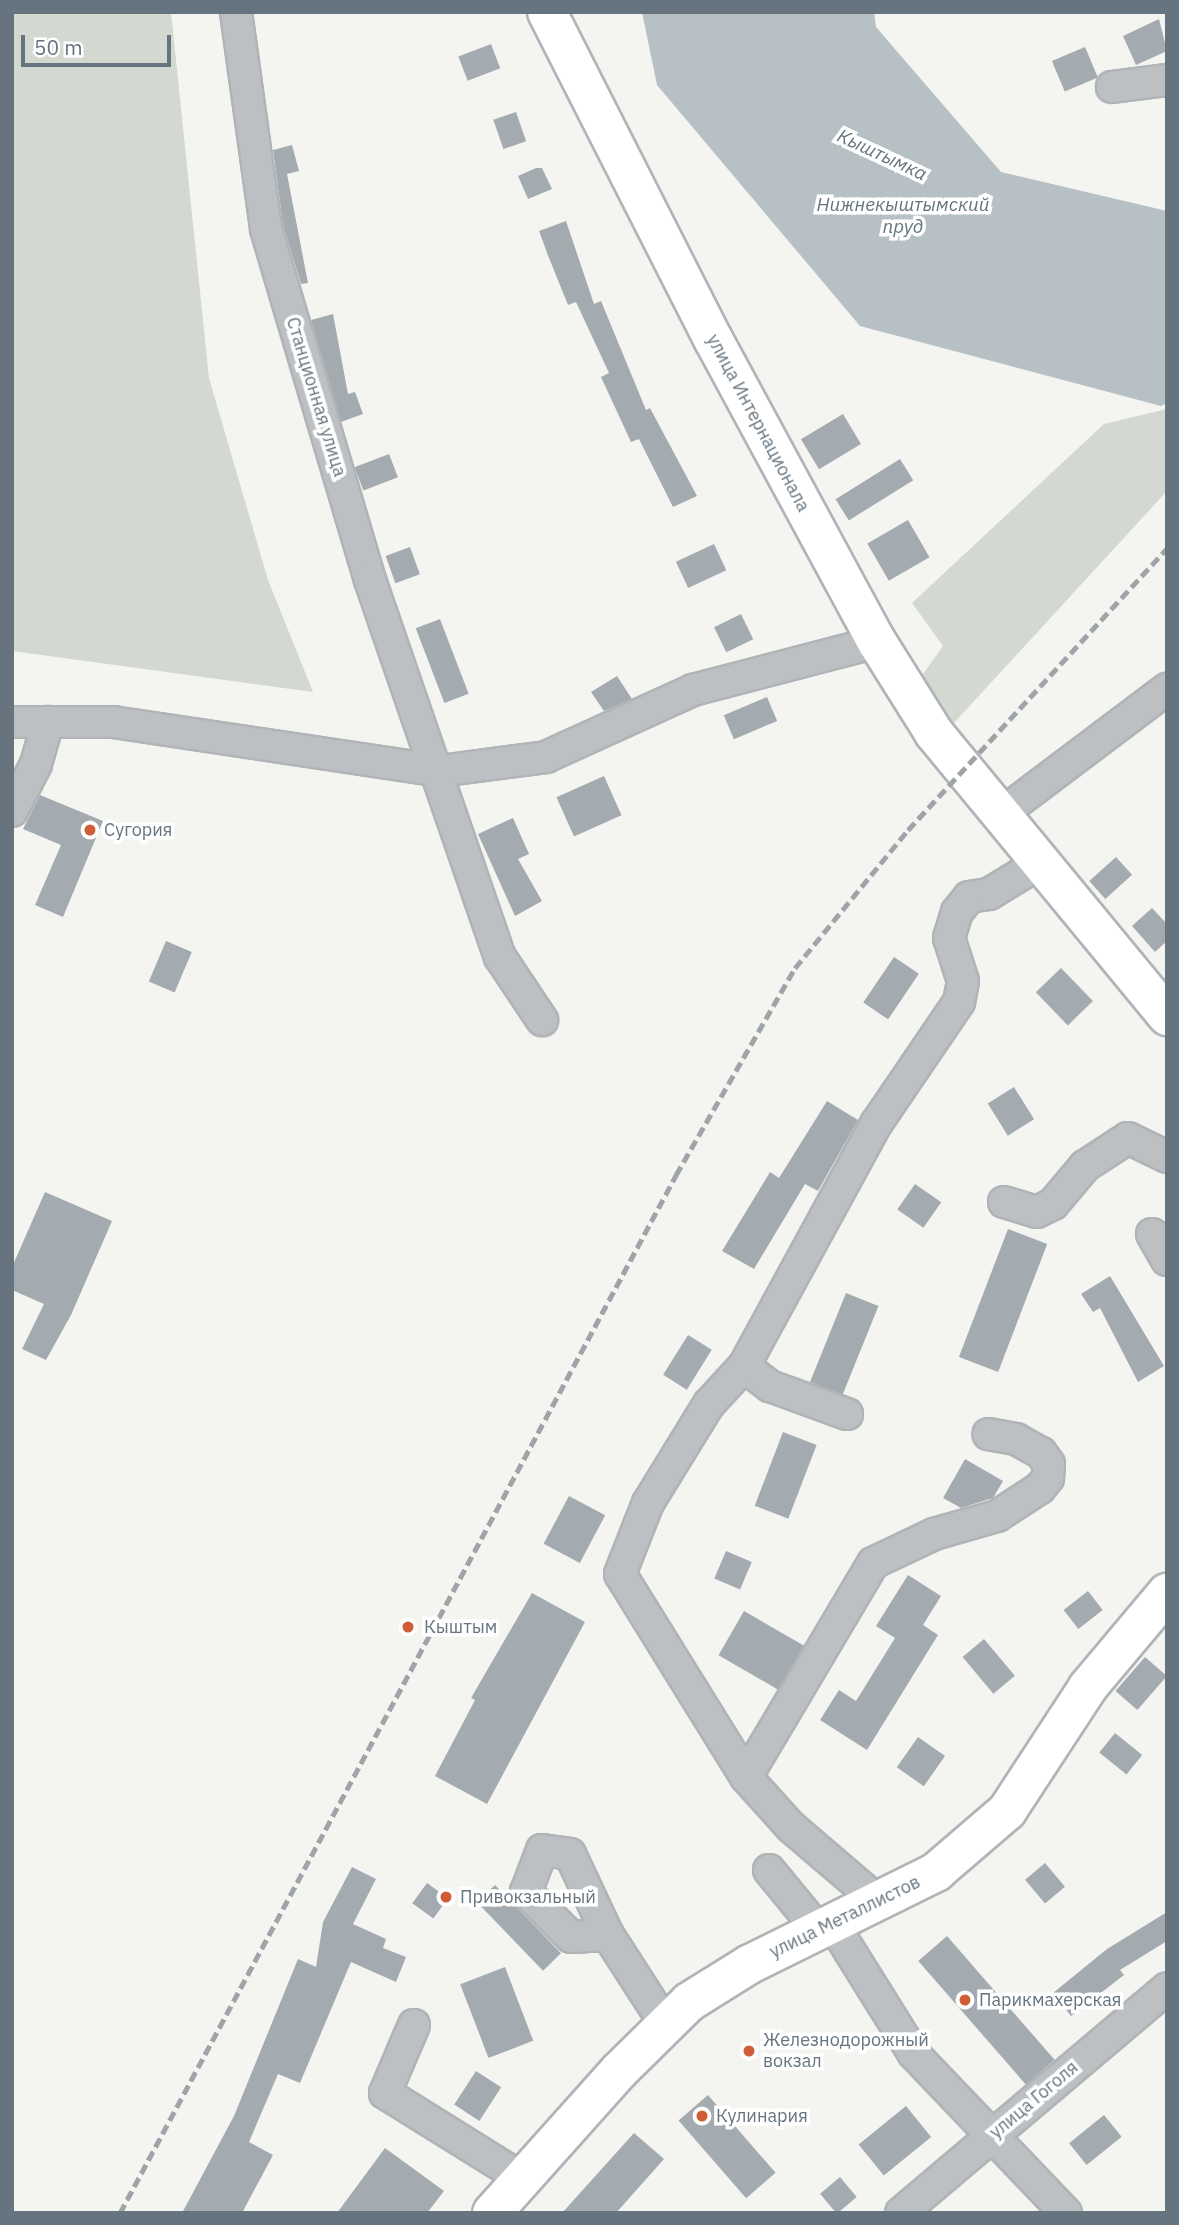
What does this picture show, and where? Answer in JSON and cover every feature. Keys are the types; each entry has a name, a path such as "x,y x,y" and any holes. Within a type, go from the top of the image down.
{"main road":[{"name":"улица Интернационала","path":"547,12 713,339 877,642 934,733 1038,864 1167,1016"},
{"name":"улица Металлистов","path":"492,2213 664,2022 750,1964 880,1903 936,1872 1007,1811 1088,1687 1167,1593"}],"street":[{"name":"Станционная улица","path":"236,12 266,229 370,579 440,771 500,957 542,1020"},
{"path":"1112,87 1167,80"},
{"path":"12,722 113,722 440,771 546,757 693,690 877,642"},
{"path":"1000,814 1167,689"},
{"path":"12,811 36,764 48,722"},
{"path":"880,1903 791,1827 746,1777 620,1574 648,1503 709,1404 744,1366 876,1124 959,1002 963,981 949,938 957,912 969,897 989,894 1038,864"},
{"path":"1004,1202 1037,1212 1053,1204 1085,1166 1128,1138 1167,1157"},
{"path":"1152,1234 1167,1260"},
{"path":"744,1366 770,1386 848,1414"},
{"path":"746,1777 873,1563 934,1534 996,1516 1041,1488 1048,1478 1049,1464 1041,1453 1016,1439 988,1434"},
{"path":"769,1870 827,1929 914,2054 1066,2213"},
{"path":"608,1935 664,2022"},
{"name":"улица Гоголя","path":"901,2213 1167,1988"},
{"path":"414,2025 385,2092 523,2179"}],"shaded area":[{"path":"12,12 171,12 209,378 268,580 313,692 12,651"},
{"path":"1167,409 1167,491 953,724 918,681 943,646 912,603 1104,424"}],"water":[{"name":"Нижнекыштымский пруд","path":"642,12 874,12 876,27 1001,172 1167,211 1167,403 1161,406 860,326 657,85"}],"building":[{"path":"1159,19 1167,51 1136,65 1123,36"},
{"path":"491,44 500,68 468,81 458,57"},
{"path":"1085,47 1098,77 1065,91 1052,61"},
{"path":"516,112 526,141 503,149 493,120"},
{"path":"292,145 299,171 287,174 308,283 301,284 283,225 273,150"},
{"path":"542,168 552,189 528,199 518,176"},
{"path":"566,221 594,304 601,301 646,410 650,408 697,496 673,507 639,439 631,442 601,377 609,373 576,302 568,305 549,258 539,231"},
{"path":"333,314 348,394 355,392 363,414 341,422 311,320"},
{"path":"843,414 861,444 819,469 801,439"},
{"path":"389,454 398,477 363,491 354,467"},
{"path":"900,459 913,480 849,520 836,499"},
{"path":"908,520 930,557 889,581 867,544"},
{"path":"714,544 726,570 688,588 676,562"},
{"path":"410,547 420,574 395,583 386,556"},
{"path":"741,614 753,639 726,652 714,627"},
{"path":"440,619 469,694 444,703 416,628"},
{"path":"617,676 632,699 604,711 591,692"},
{"path":"767,697 777,721 734,739 724,715"},
{"path":"604,776 621,815 574,836 556,797"},
{"path":"40,795 103,821 63,917 35,905 61,845 23,829"},
{"path":"513,818 529,854 518,859 542,901 515,916 478,834"},
{"path":"1116,857 1132,875 1105,899 1089,881"},
{"path":"1152,908 1167,924 1167,941 1155,952 1132,926"},
{"path":"166,941 192,952 175,992 149,982"},
{"path":"894,957 919,974 888,1019 863,1003"},
{"path":"1061,968 1093,1001 1068,1025 1036,992"},
{"path":"1014,1087 1034,1119 1008,1136 988,1103"},
{"path":"827,1101 858,1120 818,1191 805,1184 754,1269 722,1251 770,1172 779,1178"},
{"path":"915,1184 941,1202 923,1228 897,1209"},
{"path":"45,1192 112,1221 71,1315 46,1360 22,1349 44,1304 12,1290 12,1267"},
{"path":"1008,1229 1047,1244 998,1372 959,1357"},
{"path":"1110,1276 1164,1366 1138,1382 1100,1308 1093,1312 1081,1294"},
{"path":"846,1293 878,1306 842,1395 810,1382"},
{"path":"688,1335 712,1350 687,1390 663,1375"},
{"path":"783,1432 817,1445 788,1519 755,1506"},
{"path":"965,1459 1003,1481 993,1498 961,1508 943,1498"},
{"path":"569,1496 605,1515 580,1563 544,1544"},
{"path":"726,1551 752,1562 740,1590 714,1579"},
{"path":"908,1575 941,1596 923,1625 938,1635 867,1750 820,1720 839,1690 856,1701 895,1638 876,1626"},
{"path":"1088,1591 1103,1610 1078,1629 1064,1610"},
{"path":"532,1593 585,1622 487,1804 435,1776 475,1700 471,1698"},
{"path":"744,1611 804,1646 778,1690 718,1655"},
{"path":"984,1639 1015,1676 993,1694 963,1657"},
{"path":"1145,1657 1167,1676 1137,1710 1115,1691"},
{"path":"1115,1733 1142,1755 1126,1774 1099,1752"},
{"path":"918,1737 945,1756 924,1786 897,1767"},
{"path":"1045,1863 1065,1887 1045,1903 1025,1880"},
{"path":"352,1867 376,1879 353,1924 386,1939 383,1948 406,1957 396,1982 351,1962 300,2083 278,2074 249,2142 273,2155 242,2213 182,2213 234,2116 298,1959 316,1967 323,1922"},
{"path":"427,1883 448,1898 433,1919 412,1903"},
{"path":"495,1885 561,1953 543,1971 477,1902"},
{"path":"1167,1912 1167,1941 1120,1970 1124,1975 1071,2016 1053,1993 1107,1949"},
{"path":"947,1936 1055,2060 1026,2085 918,1961"},
{"path":"505,1967 533,2041 488,2058 460,1984"},
{"path":"476,2071 501,2087 479,2121 454,2105"},
{"path":"708,2095 776,2173 746,2198 679,2121"},
{"path":"906,2106 931,2137 884,2175 859,2144"},
{"path":"1104,2115 1122,2137 1087,2165 1069,2143"},
{"path":"634,2133 664,2159 616,2213 562,2213"},
{"path":"385,2148 444,2191 427,2213 337,2213"},
{"path":"840,2177 857,2197 836,2213 820,2194"}],"railway":[{"path":"120,2213 676,1175 795,968 908,830 1167,548"}],"place":[{"name":"Сугория","path":"90,830"},
{"name":"Кыштым","path":"408,1627"},
{"name":"Привокзальный","path":"446,1897"},
{"name":"Парикмахерская","path":"965,2000"},
{"name":"Железнодорожный вокзал","path":"749,2051"},
{"name":"Кулинария","path":"702,2116"}],"water label":[{"name":"Кыштымка","path":"882,155"}]}
